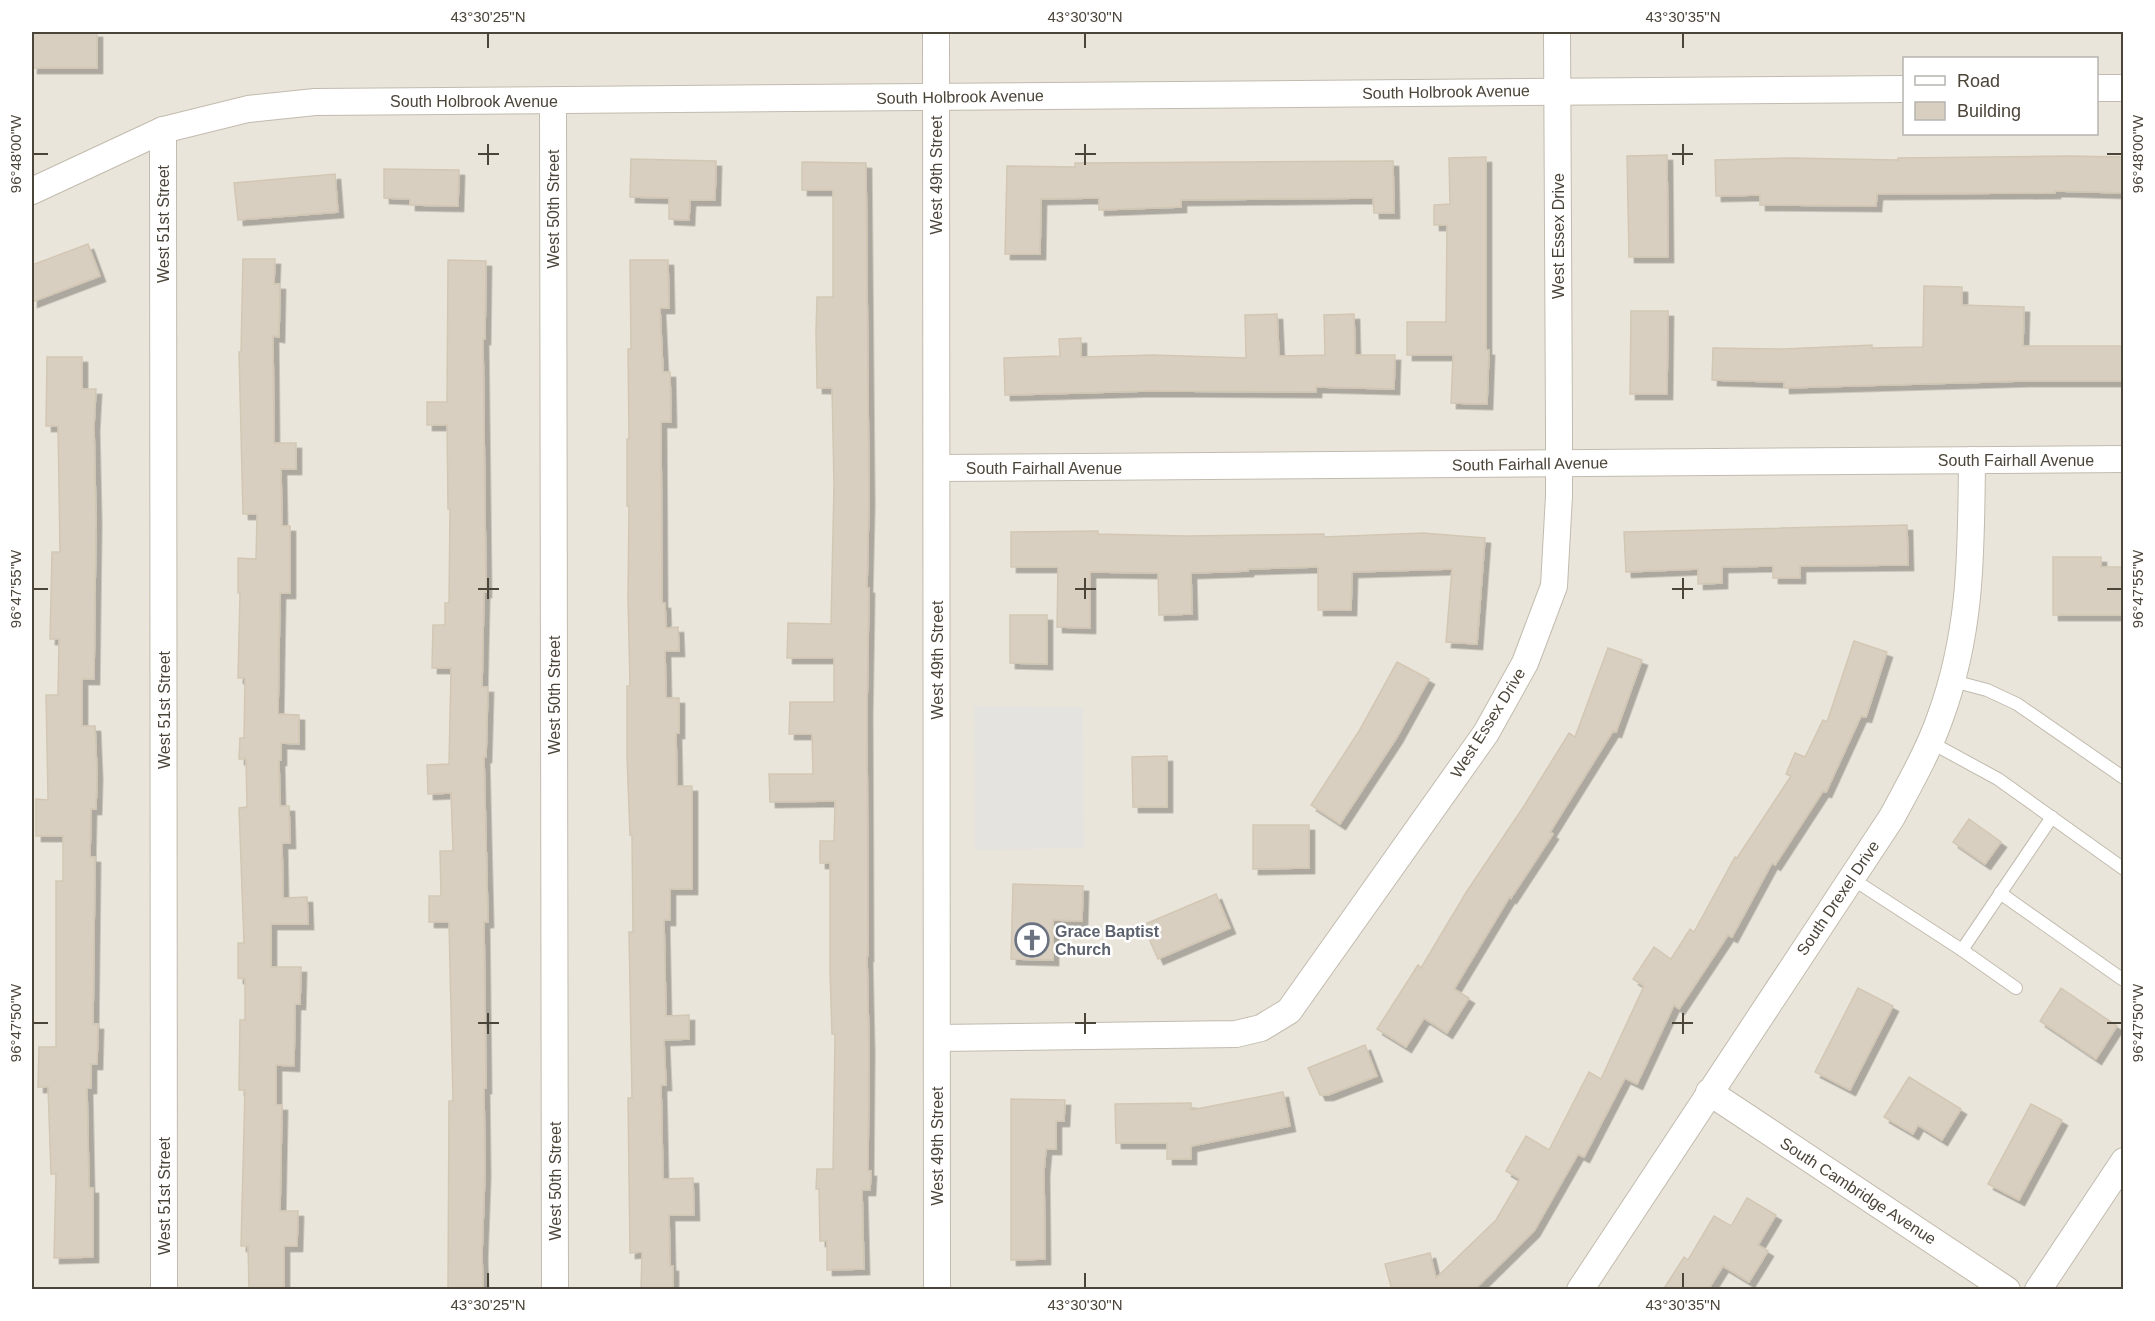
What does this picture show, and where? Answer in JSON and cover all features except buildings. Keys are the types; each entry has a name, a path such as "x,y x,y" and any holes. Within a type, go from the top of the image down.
{"street":[{"name":"West 49th Street","path":"936,32 937,1290"},
{"name":"West Essex Drive","path":"937,1038 1236,1034 1261,1028 1290,1011 1485,733 1526,663 1554,586 1559,465 1557,32"},
{"path":"2098,88 2124,88"},
{"name":"South Holbrook Avenue","path":"32,191 163,130 248,109 315,102 1903,89"},
{"name":"West 50th Street","path":"553,101 555,1290"},
{"name":"West 51st Street","path":"163,130 164,1290"},
{"name":"South Fairhall Avenue","path":"937,468 2124,459"},
{"name":"South Drexel Drive","path":"1580,1290 1892,817 1930,742 1953,681 1969,595 1972,460"},
{"name":"South Cambridge Avenue","path":"1709,1092 2007,1290"},
{"path":"2038,1290 2124,1161"}],"lane":[{"path":"1953,681 1987,690 2017,704 2124,778"},
{"path":"1930,742 1998,779 2124,869"},
{"path":"1962,950 2052,818"},
{"path":"1851,878 2016,988"},
{"path":"2000,894 2122,979 2124,977"}],"shaded area":[{"path":"32,32 2123,32 2123,1289 32,1289"},
{"path":"974,706 1083,707 1084,848 975,850"}],"place":[{"name":"Grace Baptist Church","path":"1032,940"}]}
